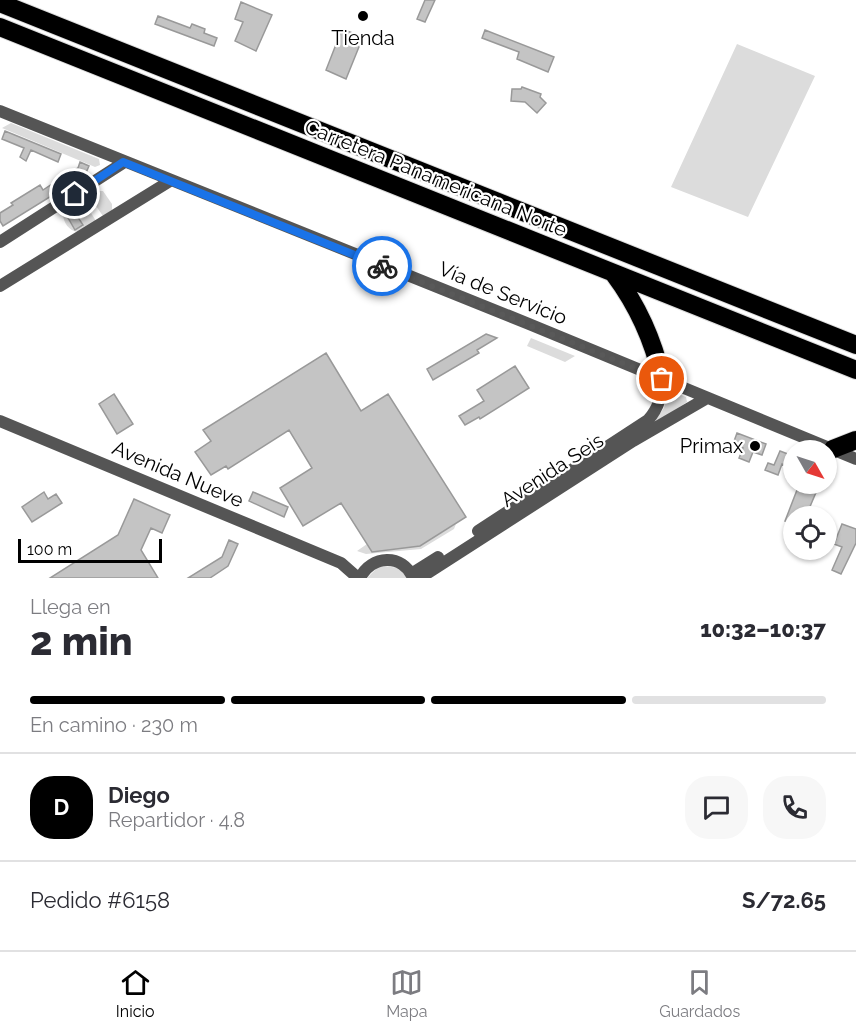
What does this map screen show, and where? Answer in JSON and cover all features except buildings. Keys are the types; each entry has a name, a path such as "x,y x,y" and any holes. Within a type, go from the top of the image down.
{"highway":[{"name":"Carretera Panamericana Norte","path":"0,3 856,345"},
{"name":"Carretera Panamericana Norte","path":"0,27 856,370"},
{"path":"485,221 492,199"},
{"path":"612,272 629,294 646,327 662,379"},
{"path":"837,447 856,440"}],"street":[{"name":"Vía de Servicio","path":"0,111 811,440"},
{"path":"0,242 123,162"},
{"path":"0,286 170,181"},
{"name":"Avenida Seis","path":"415,577 648,420 654,414 660,399 662,379"},
{"name":"Avenida Seis","path":"443,558 707,398"},
{"name":"Avenida Nueve","path":"0,421 341,563 359,578"},
{"name":"Vía de Servicio","path":"837,451 856,459"},
{"path":"440,578 443,558"},
{"name":"Avenida Nueve","path":"341,563 370,565 381,560 390,560 406,567 415,577"},
{"path":"359,578 370,565"}],"shaded area":[{"path":"737,44 815,76 748,217 671,187"},
{"path":"11,123 99,159 100,165 95,167 2,128"},
{"path":"96,191 103,191 112,204 112,210 103,216 89,196"},
{"path":"82,200 85,209 77,215 72,224 75,230 83,226 80,220 91,213 96,221 78,232 67,226 63,214"},
{"path":"531,338 575,356 565,362 527,346"},
{"path":"669,390 686,397 687,402 650,427 664,408"},
{"path":"456,524 454,529 421,549 366,554 357,551 367,544 372,552 420,546"},
{"path":"384,566 399,568 407,578 367,578 377,568"}],"way so far":[{"path":"382,266 662,379"}],"place":[{"name":"Tienda","path":"363,16"},
{"name":"Primax","path":"755,446"}],"route":[{"path":"75,194 123,162 382,266"}]}
